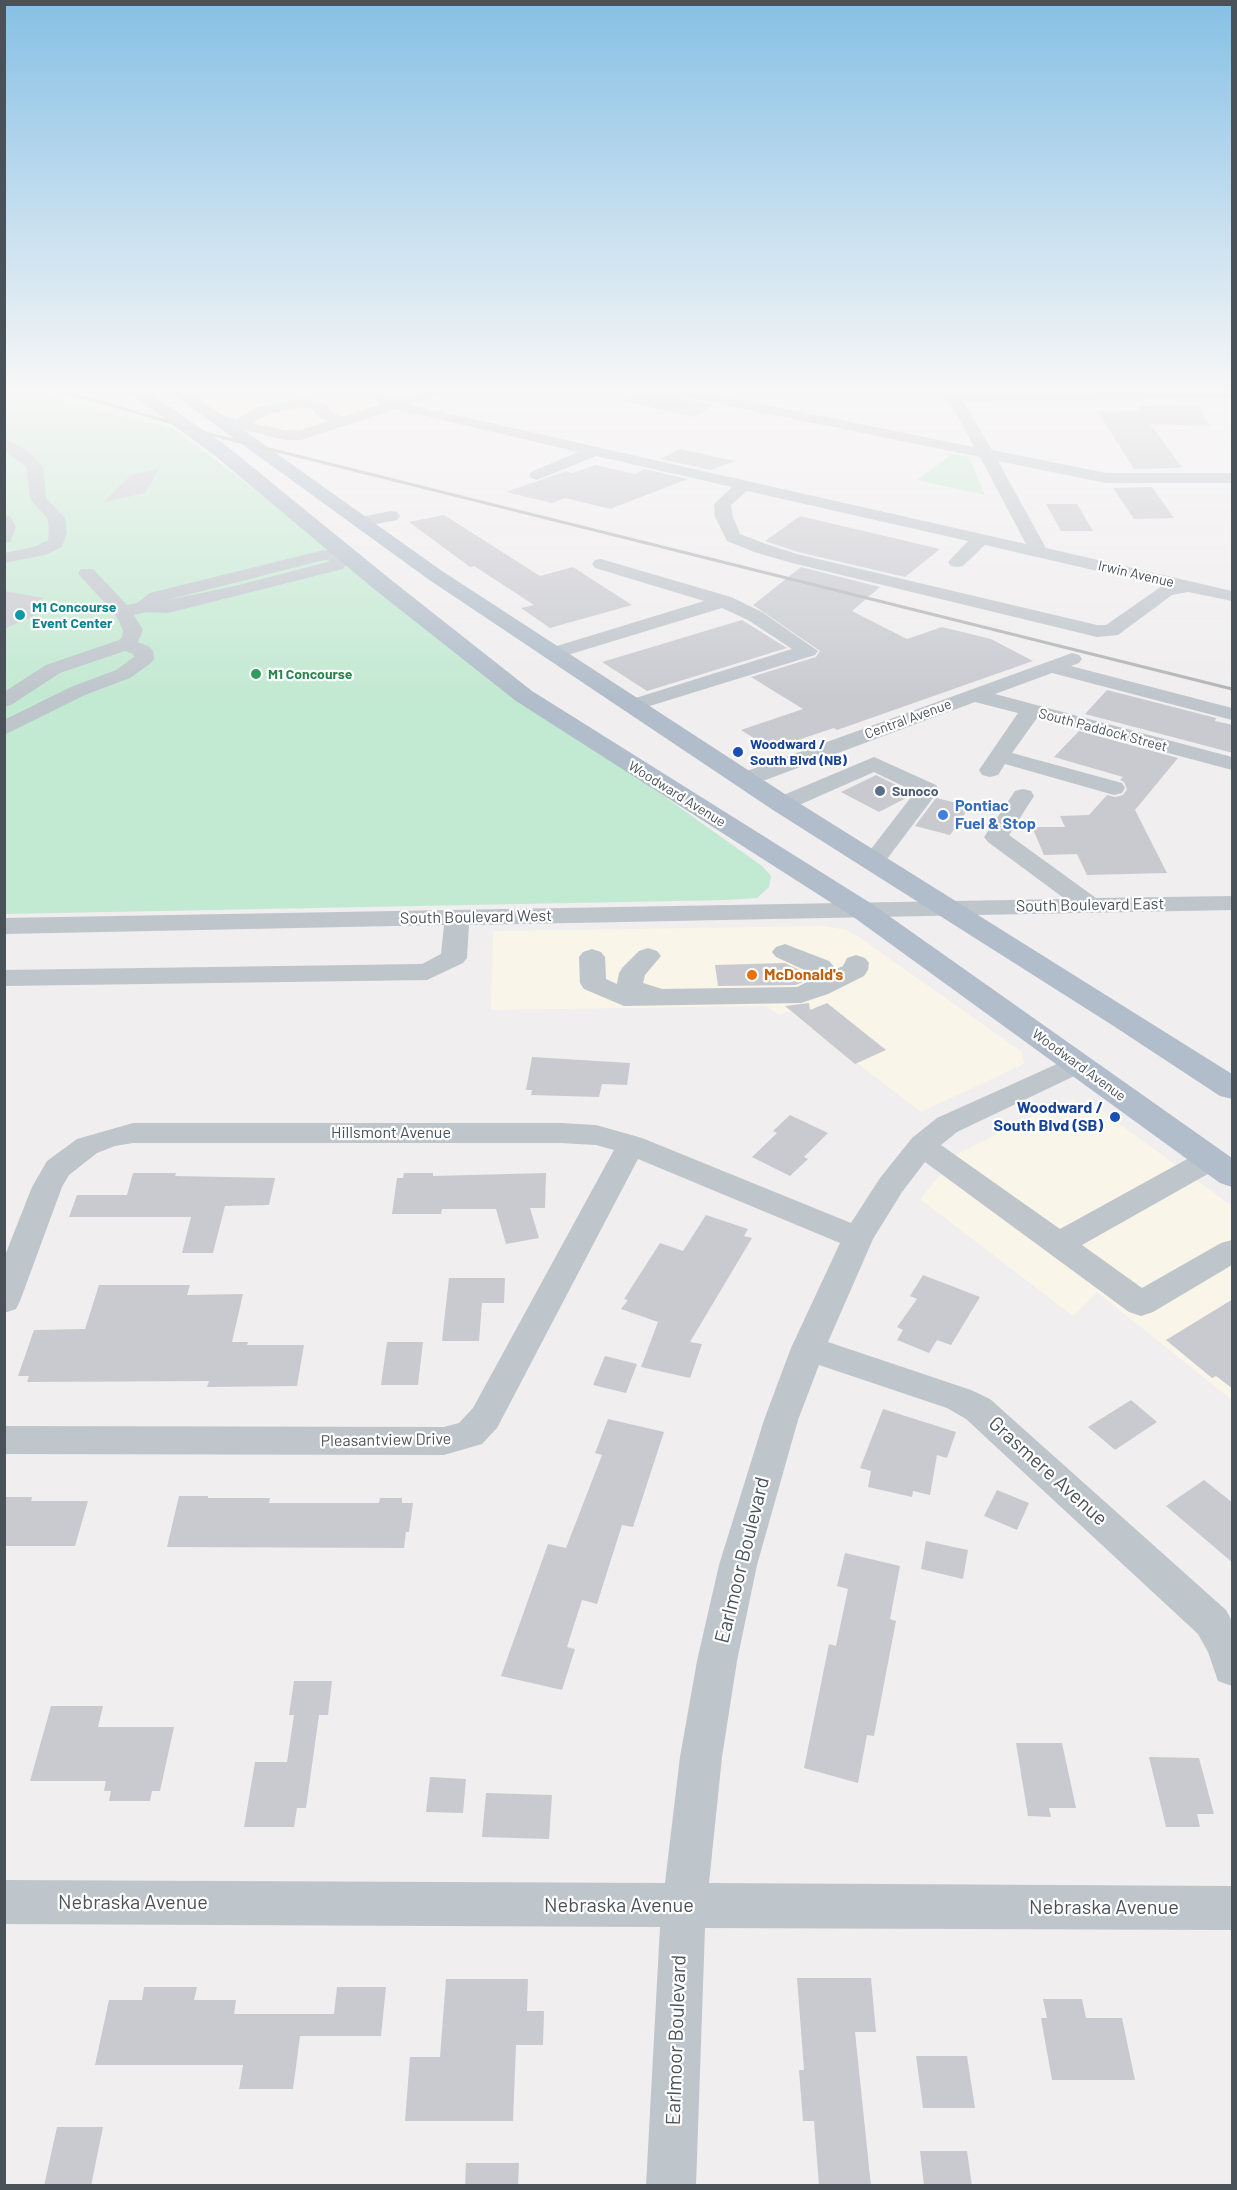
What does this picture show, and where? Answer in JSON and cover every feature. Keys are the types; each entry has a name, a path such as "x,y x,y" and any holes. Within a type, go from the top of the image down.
{"main road":[{"name":"Woodward Avenue","path":"271,494 345,556 483,643 524,696 862,910 1077,1064 1225,1160"},
{"path":"324,494 435,575 744,780 1233,1089"},
{"path":"483,643 512,637 545,647"}],"street":[{"path":"4,558 39,551 56,543 58,532 56,518 38,499 37,494"},
{"path":"733,494 722,504 724,517 733,537 760,548 792,558 1097,631 1111,631 1166,590 1187,586 1233,585"},
{"path":"784,494 1039,552"},
{"path":"1008,494 1039,552"},
{"path":"362,522 392,516"},
{"path":"4,520 7,531 4,538"},
{"path":"957,562 981,539"},
{"name":"Irwin Avenue","path":"1039,552 1233,596"},
{"path":"123,612 144,606 158,597 196,587 324,555 345,556"},
{"path":"601,564 724,601 755,616 808,651 633,705"},
{"path":"4,701 53,669 126,644 131,638 133,630 123,612 87,573"},
{"path":"545,647 724,601"},
{"path":"4,729 78,691 123,674 144,659 143,651 126,644"},
{"name":"Central Avenue","path":"744,780 1072,659"},
{"path":"1051,667 1233,714"},
{"name":"South Paddock Street","path":"974,695 1233,764"},
{"path":"1033,711 994,764 1114,788"},
{"path":"813,754 848,775"},
{"path":"782,804 874,764 928,790 873,862"},
{"path":"1023,796 996,837 1089,905"},
{"name":"South Boulevard East","path":"947,908 1233,903"},
{"name":"South Boulevard West","path":"4,926 947,908"},
{"path":"4,978 427,972 454,958 457,917"},
{"path":"785,952 820,967 826,974 826,979 819,988"},
{"path":"648,956 632,973 630,985 637,992 668,998"},
{"path":"592,957 592,979 596,986 624,998 801,995 855,970 856,963"},
{"name":"Earlmoor Boulevard","path":"671,2186 676,2029 684,1905 701,1757 717,1661 738,1565 762,1479 808,1348 858,1238 891,1185 922,1145 947,1125 1077,1064"},
{"name":"Hillsmont Avenue","path":"4,1301 51,1177 76,1152 97,1141 121,1134 579,1133 632,1145 858,1238"},
{"name":"Pleasantview Drive","path":"4,1440 444,1441 470,1434 485,1418 618,1166 632,1145"},
{"path":"922,1145 1141,1304 1233,1251"},
{"path":"1059,1244 1225,1160"},
{"name":"Grasmere Avenue","path":"808,1348 959,1399 983,1412 1212,1622 1227,1648 1233,1668"},
{"name":"Nebraska Avenue","path":"4,1902 1233,1908"}],"shaded area":[{"path":"824,926 847,930 859,937 1022,1052 1024,1064 921,1112 789,1011 779,1015 766,1006 491,1010 493,931"},
{"path":"1073,1100 1095,1106 1232,1206 1232,1400 1097,1292 1073,1316 920,1199 957,1154 1051,1107"}],"green space":[{"name":"M1 Concourse","path":"4,494 261,494 651,787 762,866 771,876 769,887 757,898 726,900 5,914"}],"building":[{"path":"112,494 140,494 104,502"},
{"path":"515,494 648,494 610,509 565,498 552,503"},
{"path":"1117,494 1157,494 1174,518 1134,519"},
{"path":"1046,504 1077,504 1093,531 1061,531"},
{"path":"444,515 540,576 573,567 632,605 550,628 521,608 534,605 474,566 470,567 409,522"},
{"path":"800,516 940,549 905,577 798,552 765,541"},
{"path":"801,567 880,587 852,611 907,639 942,627 991,639 1033,661 837,730 834,728 771,749 741,730 803,709 751,677 816,657 820,651 753,605"},
{"name":"M1 Concourse Event Center","path":"4,591 44,598 33,604 49,609 4,629"},
{"path":"742,620 787,648 647,691 602,662"},
{"path":"1107,690 1216,718 1215,721 1233,725 1233,753 1085,714"},
{"path":"1079,731 1178,758 1135,810 1167,873 1087,875 1077,854 1044,855 1032,827 1065,827 1060,816 1089,815 1107,795 1115,797 1123,795 1127,789 1124,782 1120,780 1123,777 1054,757"},
{"path":"876,775 912,793 879,812 841,792"},
{"path":"936,798 970,806 950,835 915,826"},
{"name":"McDonald's","path":"785,963 803,972 805,981 796,985 718,986 715,965"},
{"path":"809,1003 810,1010 827,1003 886,1050 855,1064 785,1006"},
{"path":"532,1057 630,1063 627,1085 602,1084 599,1097 531,1095 532,1090 526,1090"},
{"path":"790,1115 828,1133 804,1157 808,1159 790,1176 752,1157 777,1133 773,1131"},
{"path":"133,1173 275,1178 269,1205 225,1206 213,1253 182,1253 191,1217 69,1217 77,1195 127,1195"},
{"path":"404,1173 433,1173 433,1176 546,1173 545,1208 530,1208 539,1238 506,1244 496,1209 442,1209 441,1214 392,1214 397,1178 403,1178"},
{"path":"706,1215 748,1229 744,1236 752,1238 690,1342 702,1344 690,1378 641,1367 658,1322 621,1309 628,1300 624,1299 660,1243 683,1251"},
{"path":"923,1275 980,1297 951,1345 937,1340 929,1353 897,1340 903,1330 897,1327 917,1299 910,1296"},
{"path":"449,1278 505,1278 504,1303 482,1303 479,1341 442,1341"},
{"path":"99,1285 190,1285 187,1295 243,1294 232,1342 248,1342 247,1345 304,1345 297,1386 207,1387 209,1381 27,1382 29,1376 18,1376 34,1330 85,1329"},
{"path":"1233,1299 1233,1389 1216,1376 1212,1378 1166,1340"},
{"path":"387,1342 423,1342 418,1385 381,1385"},
{"path":"605,1356 637,1364 626,1393 593,1385"},
{"path":"1131,1400 1157,1422 1115,1450 1088,1427"},
{"path":"883,1409 956,1432 947,1458 937,1455 930,1495 913,1491 912,1497 868,1487 871,1471 860,1468"},
{"path":"608,1419 664,1432 633,1527 622,1525 597,1604 582,1600 567,1647 575,1649 562,1690 501,1676 548,1544 566,1548 602,1455 595,1453"},
{"path":"1204,1480 1233,1503 1233,1563 1166,1506"},
{"path":"997,1490 1029,1503 1017,1530 984,1516"},
{"path":"179,1496 270,1498 269,1503 379,1503 380,1498 402,1498 402,1503 413,1503 404,1548 167,1547"},
{"path":"4,1497 32,1497 31,1501 88,1501 75,1546 4,1546"},
{"path":"926,1541 968,1550 963,1579 921,1569"},
{"path":"845,1553 900,1566 890,1619 896,1621 874,1736 867,1735 858,1783 804,1768 829,1644 836,1646 848,1589 837,1586"},
{"path":"294,1681 332,1681 328,1715 319,1715 306,1808 297,1808 294,1827 244,1827 255,1762 287,1762 294,1715 289,1715"},
{"path":"51,1706 103,1706 98,1727 174,1727 160,1791 152,1791 150,1801 109,1801 111,1791 104,1791 106,1781 30,1781"},
{"path":"1016,1743 1062,1743 1076,1808 1049,1808 1051,1817 1028,1816"},
{"path":"1149,1757 1199,1758 1214,1814 1197,1814 1200,1827 1166,1827"},
{"path":"430,1777 466,1779 463,1813 426,1812"},
{"path":"486,1793 552,1795 549,1839 482,1837"},
{"path":"797,1978 871,1978 876,2032 855,2032 871,2186 819,2186 814,2121 803,2121 799,2070 804,2070"},
{"path":"446,1979 528,1979 527,2011 544,2011 543,2045 516,2045 513,2121 405,2121 410,2057 440,2057"},
{"path":"144,1987 197,1987 194,2000 236,2000 234,2014 334,2014 337,1987 386,1987 381,2036 300,2036 293,2089 239,2089 243,2065 95,2065 109,2000 142,2000"},
{"path":"1043,1999 1082,1999 1086,2018 1122,2018 1135,2080 1052,2080 1041,2018 1047,2018"},
{"path":"916,2056 967,2056 975,2108 923,2108"},
{"path":"57,2127 103,2127 91,2186 44,2186"},
{"path":"920,2151 967,2151 972,2186 924,2186"},
{"path":"466,2163 519,2163 518,2186 465,2186"}],"railway":[{"path":"450,494 1232,689"}],"place":[{"name":"M1 Concourse Event Center","path":"20,615"},
{"name":"M1 Concourse","path":"256,674"},
{"name":"Woodward / South Blvd (NB)","path":"738,752"},
{"name":"Sunoco","path":"880,791"},
{"name":"Pontiac Fuel & Stop","path":"943,815"},
{"name":"McDonald's","path":"752,975"},
{"name":"Woodward / South Blvd (SB)","path":"1115,1117"}]}
